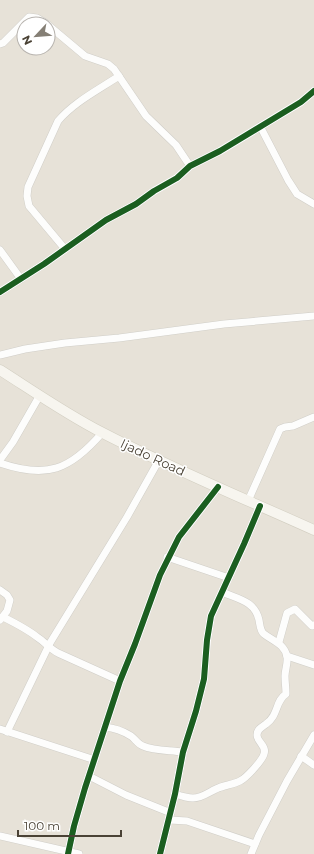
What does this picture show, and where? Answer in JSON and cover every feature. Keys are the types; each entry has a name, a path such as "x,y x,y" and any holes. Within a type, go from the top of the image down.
{"street":[{"path":"0,44 4,43 16,31"},
{"path":"56,32 85,56 108,64 119,76 146,116 176,145 190,166"},
{"path":"65,249 29,206 27,196 28,187 58,121 75,105 119,76"},
{"path":"0,292 106,220 136,204 154,191 177,178 190,166 220,151 301,102 314,91"},
{"path":"260,126 288,180 297,194 314,204"},
{"path":"0,250 21,279"},
{"path":"0,355 25,349 65,343 119,338 224,324 314,316"},
{"name":"Ijado Road","path":"0,370 102,433 314,530"},
{"path":"40,395 13,442 0,461 13,467 45,471 64,465 78,457 88,449 102,433"},
{"path":"248,500 280,429 285,426 293,426 314,417"},
{"path":"95,760 4,730 54,636 127,517 159,460"},
{"path":"68,852 89,776 120,681 167,557 179,537 218,487"},
{"path":"160,854 175,794 183,752 196,712 204,679 207,640 211,616 260,506"},
{"path":"167,557 229,578"},
{"path":"0,590 7,595 10,600 9,606 2,619 30,632 44,642 48,648 120,681"},
{"path":"175,794 193,798 200,797 221,786 239,781 250,773 262,759 265,750 258,738 257,733 259,729 276,714 278,705 283,696 286,694 285,679 287,656 284,649 279,642 264,634 253,606 222,592"},
{"path":"279,642 287,613 295,609 312,626 314,625"},
{"path":"287,656 314,665"},
{"path":"105,727 118,729 131,736 141,745 153,750 164,749 183,752"},
{"path":"251,854 314,735"},
{"path":"302,756 314,765"},
{"path":"89,776 170,816 255,844"},
{"path":"0,836 79,854"}],"shaded area":[{"path":"0,0 314,0 314,854 0,854"}],"cycle path":[{"path":"0,292 44,264 106,220 136,204 154,191 177,178 190,166 220,151 301,102 314,91"},
{"path":"68,854 85,788 120,681 160,575 179,537 218,487"},
{"path":"160,854 175,794 183,752 204,679 207,640 211,616 260,506"}]}
